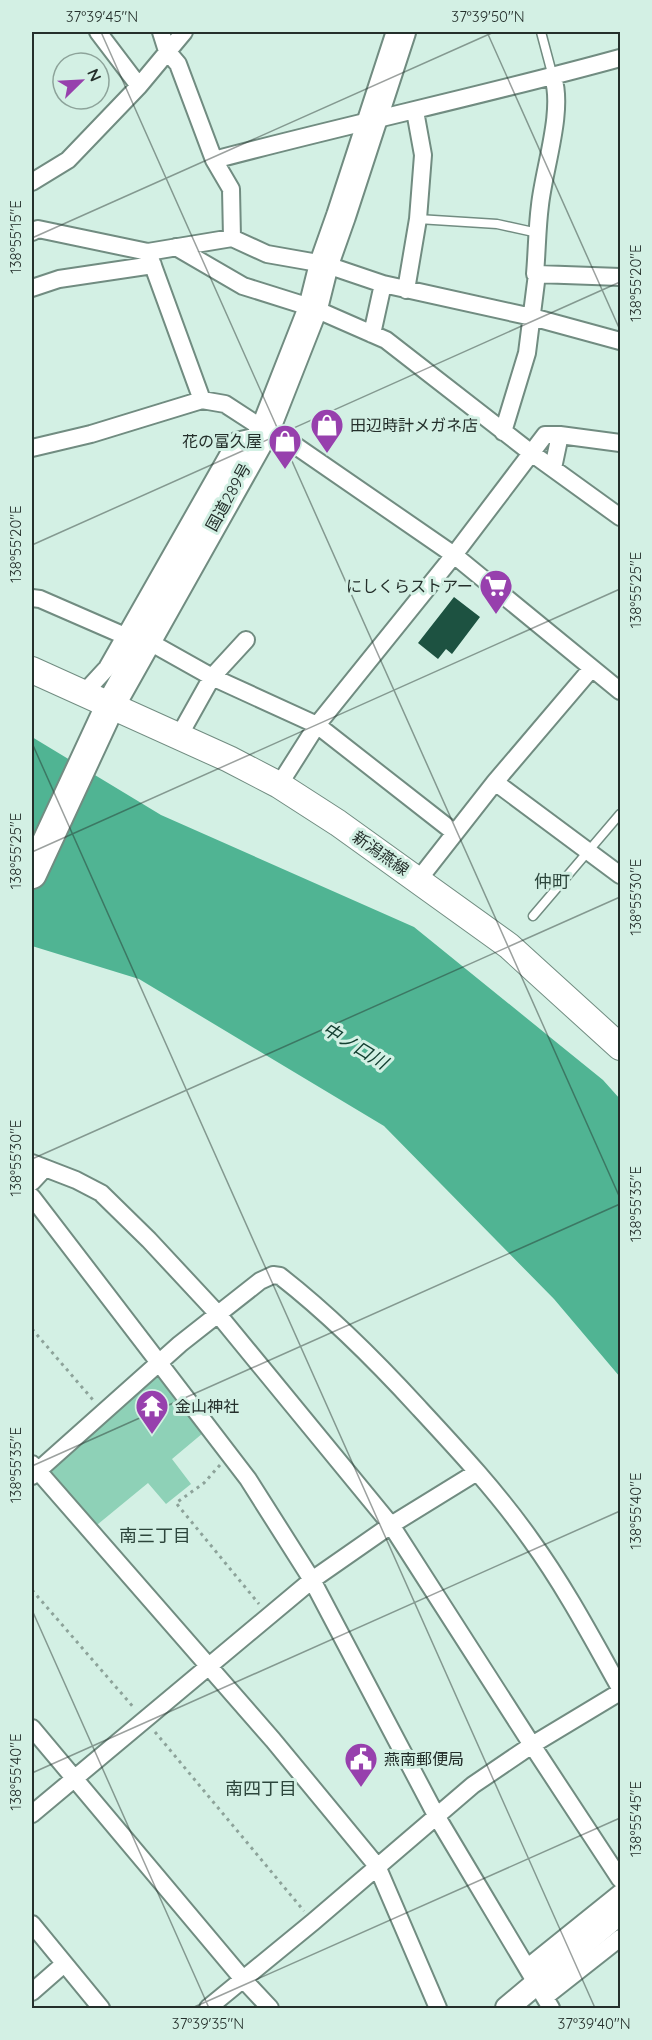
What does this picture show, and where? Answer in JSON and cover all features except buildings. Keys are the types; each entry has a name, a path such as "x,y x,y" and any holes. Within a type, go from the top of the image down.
{"highway":[{"name":"国道289号","path":"32,874 264,432 313,308 324,264 401,32"}],"main road":[{"name":"新潟燕線","path":"32,670 83,694 114,716 179,736 229,759 279,785 339,823 509,946 621,1047"}],"street":[{"path":"98,32 139,86"},
{"path":"161,32 167,51 178,64 214,160 231,189 232,238"},
{"path":"32,182 68,160 139,86 184,32"},
{"path":"214,160 553,77 621,58"},
{"path":"503,432 527,353 537,274 535,274 540,204 555,111 557,89 553,77"},
{"path":"406,290 418,219 423,154 415,111"},
{"path":"32,232 38,229 150,258"},
{"path":"32,288 59,279 150,258 176,247 232,238 267,254 324,264 383,285 532,317 621,341"},
{"path":"176,247 243,286 313,308 386,340 530,453 621,517"},
{"path":"150,258 202,400"},
{"path":"537,274 621,277"},
{"path":"372,334 383,285"},
{"path":"32,448 91,434 202,400 225,404 264,432 293,444 454,555 621,691"},
{"path":"83,694 107,668 236,441 264,432"},
{"path":"114,716 261,456 264,432"},
{"path":"279,785 317,725 454,555 545,435 621,443"},
{"path":"553,468 560,435"},
{"path":"32,598 40,599 125,636"},
{"path":"179,736 212,677 246,640"},
{"path":"155,645 212,677 317,725 455,833"},
{"path":"419,879 495,782 592,668"},
{"path":"495,782 621,875"},
{"path":"32,1182 38,1166 89,1186 108,1200 218,1313 391,1525 621,1879"},
{"path":"32,1197 248,1479 312,1580 437,1817 540,1989"},
{"path":"208,2008 313,1922 377,1866 473,1785 621,1690 537,1549 477,1472 355,1342 280,1276 273,1275 218,1313 159,1362 104,1413 34,1470 210,1666 377,1866 438,2008"},
{"path":"32,1814 312,1580 391,1525 477,1472"},
{"path":"32,1728 242,1978 270,2008"},
{"path":"540,1989 621,1893"},
{"path":"540,1989 621,1913"},
{"path":"32,1924 101,2008"},
{"path":"507,2008 621,1938"},
{"path":"32,1992 64,1964"}],"lane":[{"path":"541,32 553,77"},
{"path":"418,219 497,224 538,233"},
{"path":"533,916 621,814"}],"path":[{"path":"32,1329 104,1413"},
{"path":"230,1455 204,1483 176,1503 269,1616"},
{"path":"32,1590 145,1720 313,1922"}],"shaded area":[{"path":"156,1375 203,1433 172,1459 191,1484 166,1504 148,1483 92,1529 44,1470"}],"water":[{"name":"中ノ口川","path":"32,737 161,815 414,927 603,1080 620,1099 620,1377 554,1299 384,1126 139,979 32,946"}],"place":[{"name":"田辺時計メガネ店","path":"327,454"},
{"name":"花の富久屋","path":"285,470"},
{"name":"にしくらストアー","path":"496,615"},
{"name":"金山神社","path":"152,1435"},
{"name":"燕南郵便局","path":"361,1788"}],"district":[{"name":"仲町","path":"552,882"},
{"name":"南三丁目","path":"155,1536"},
{"name":"南四丁目","path":"261,1789"}]}
